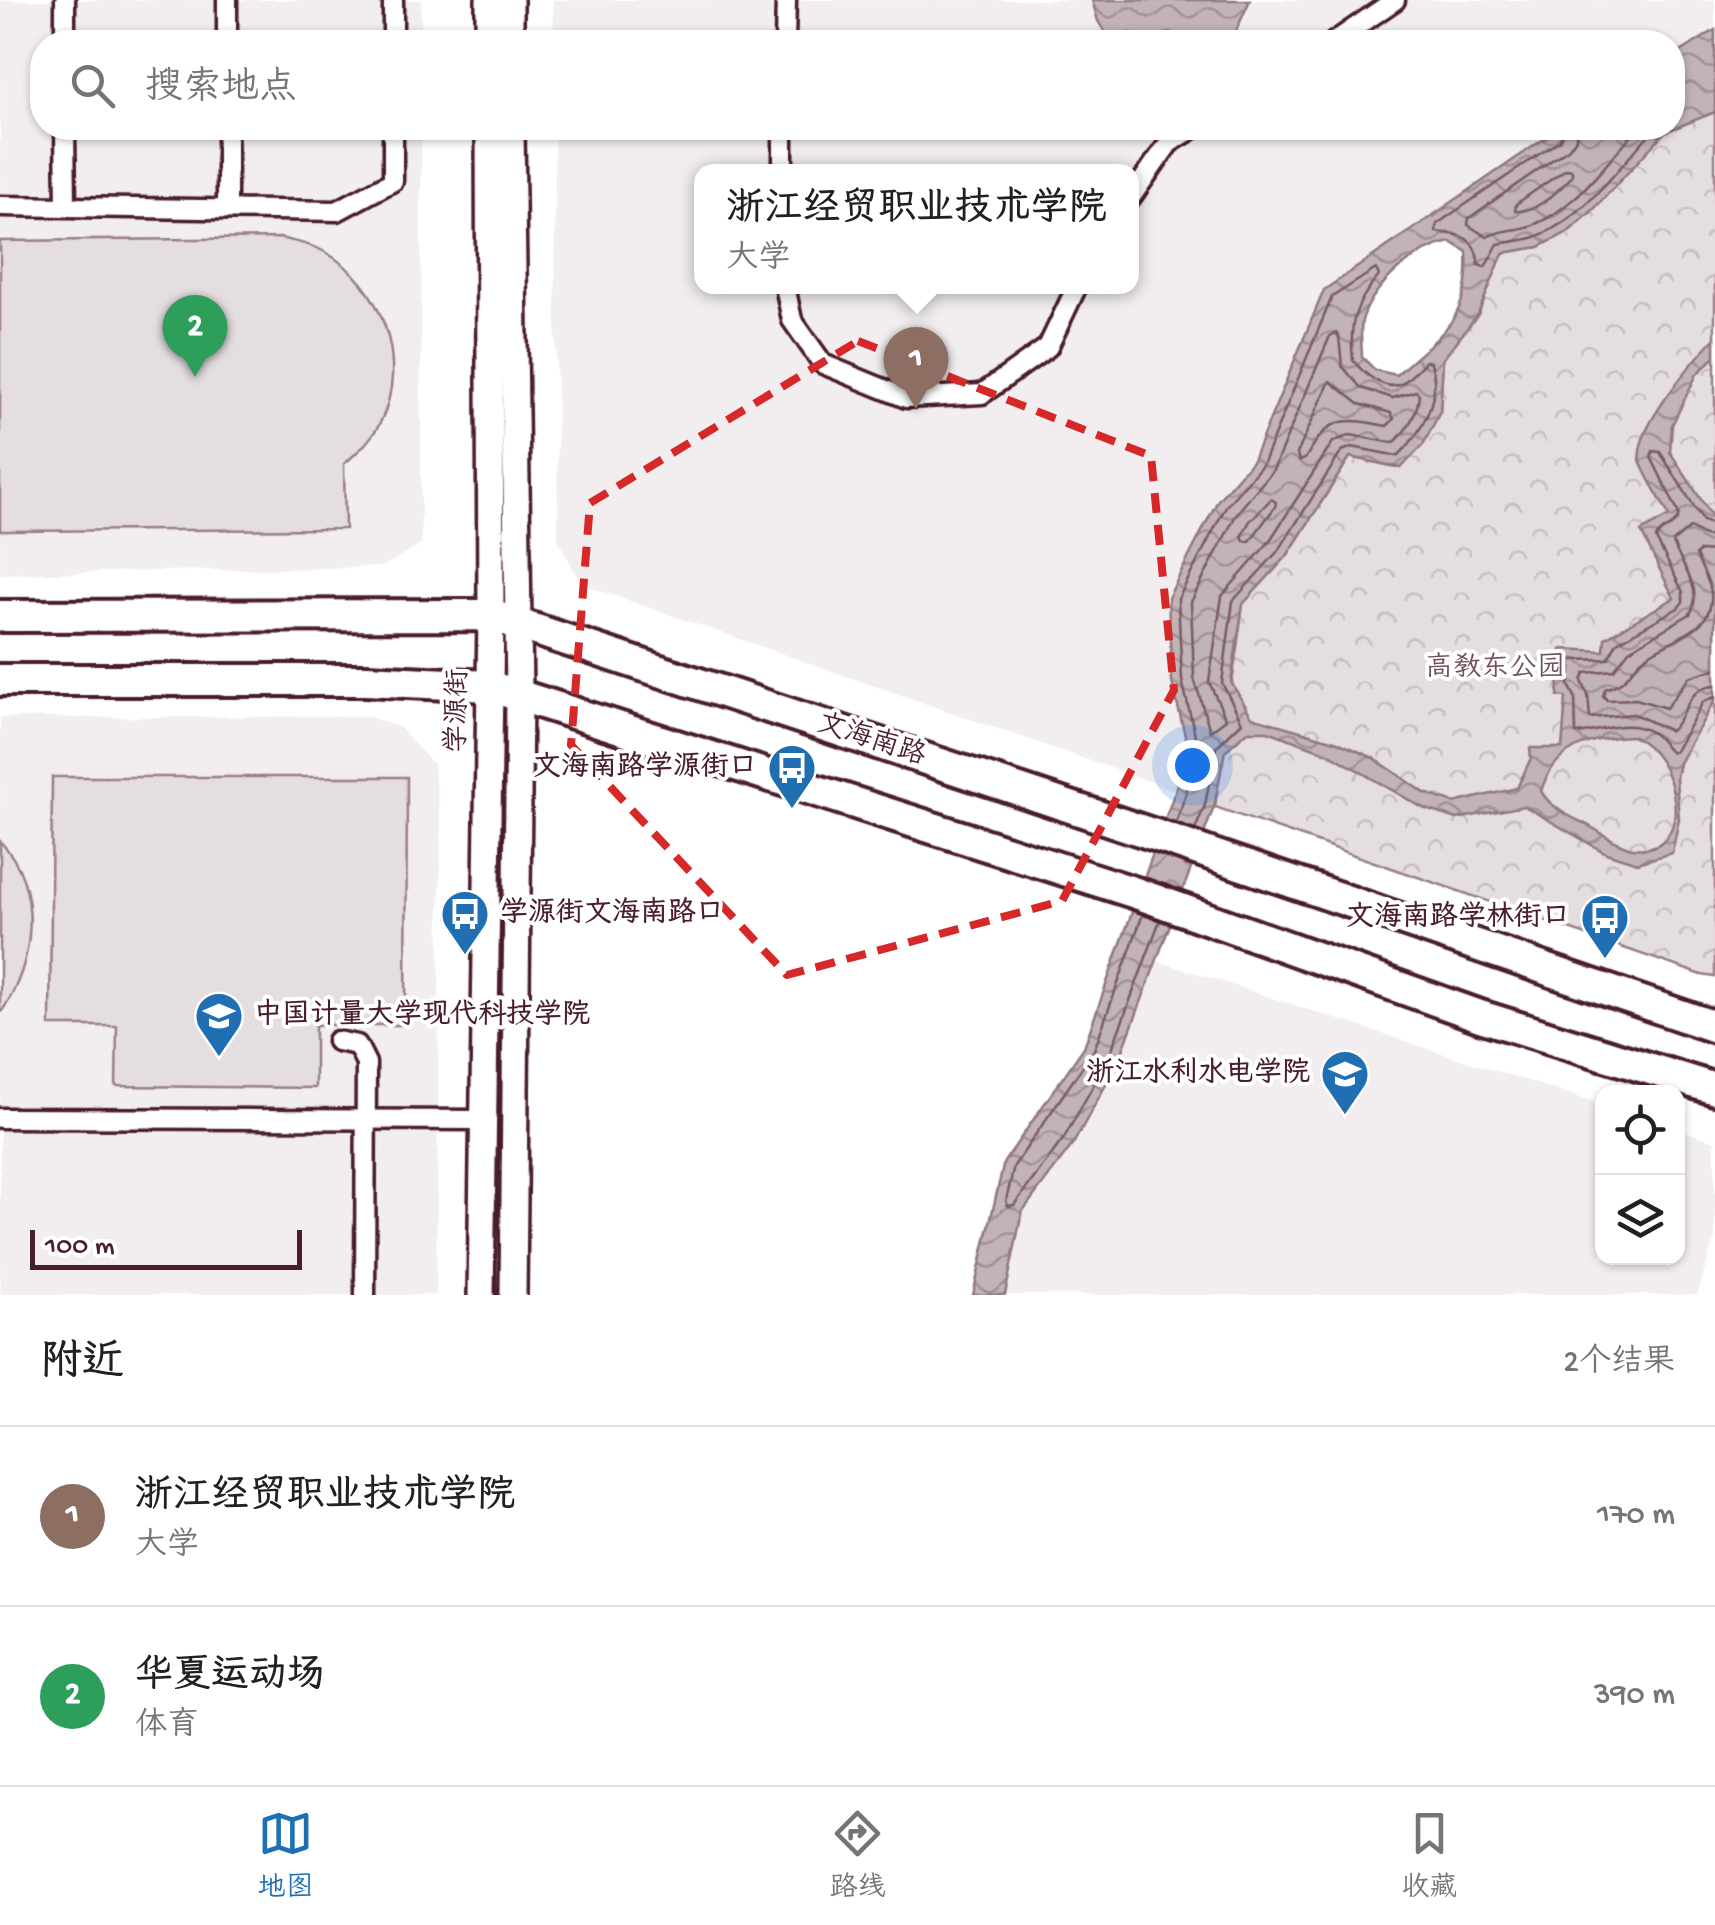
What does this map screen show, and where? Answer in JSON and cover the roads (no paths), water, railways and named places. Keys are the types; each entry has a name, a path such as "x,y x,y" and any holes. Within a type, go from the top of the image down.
{"main road":[{"path":"489,0 489,30"},
{"path":"510,0 510,30"},
{"name":"学源街","path":"480,1295 489,686 504,620 489,140"},
{"path":"512,140 504,620 518,695 512,1295"},
{"name":"文海南路","path":"0,616 504,620 1158,836 1715,1027"},
{"path":"0,680 366,680 489,686 1136,893 1480,1016 1715,1088"}],"street":[{"path":"65,0 65,30"},
{"path":"227,0 227,30"},
{"path":"392,0 393,30"},
{"path":"785,30 786,0"},
{"path":"1351,30 1395,0"},
{"path":"65,140 66,206"},
{"path":"227,140 227,209"},
{"path":"0,206 337,210 393,181 393,140"},
{"path":"1139,185 1173,140"},
{"path":"787,294 792,320 823,364 906,398 982,394 1048,347 1074,294"},
{"path":"337,1041 357,1044 366,1064 364,1295"},
{"path":"0,1118 483,1120"}],"water":[{"path":"1092,0 1250,0 1236,30 1104,30"},
{"path":"1715,30 1715,112 1685,124 1685,49"},
{"path":"1543,140 1658,140 1568,232 1539,247 1503,253 1478,314 1443,359 1440,412 1423,445 1401,468 1350,457 1287,556 1243,604 1231,682 1252,717 1335,741 1374,758 1425,793 1454,803 1517,788 1531,758 1530,748 1562,748 1566,697 1558,696 1561,649 1604,651 1605,638 1674,598 1641,532 1669,516 1642,465 1641,446 1668,395 1715,338 1715,357 1697,374 1672,425 1670,452 1715,521 1715,700 1679,763 1679,819 1672,853 1637,863 1606,853 1524,806 1457,819 1423,808 1328,753 1268,731 1248,731 1225,751 1214,807 1119,1061 1073,1144 1022,1212 1005,1295 973,1295 1004,1162 1084,1047 1189,752 1172,682 1168,598 1218,500 1253,460 1324,290","holes":["1451,242 1467,252 1464,294 1450,323 1396,375 1375,370 1362,357 1361,326 1377,292 1398,269 1437,246","1632,736 1661,763 1674,803 1667,837 1653,847 1633,848 1617,842 1557,808 1541,791 1555,764 1588,743"]}],"place":[{"name":"华夏运动场","path":"195,377"},
{"name":"浙江经贸职业技术学院","path":"916,409"},
{"name":"文海南路学源街口","path":"792,810"},
{"name":"学源街文海南路口","path":"465,956"},
{"name":"文海南路学林街口","path":"1605,960"},
{"name":"中国计量大学现代科技学院","path":"219,1058"},
{"name":"浙江水利水电学院","path":"1345,1116"}],"park label":[{"name":"高教东公园","path":"1495,669"}]}
